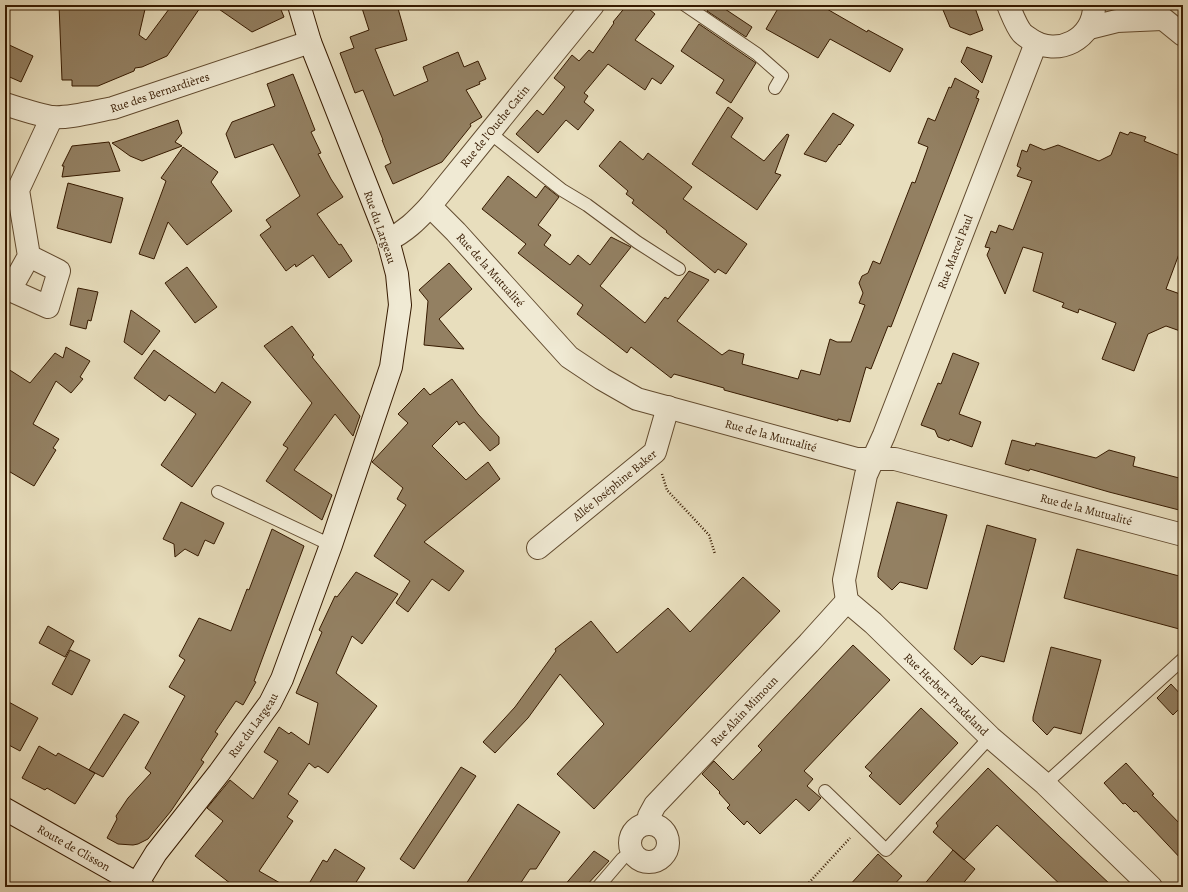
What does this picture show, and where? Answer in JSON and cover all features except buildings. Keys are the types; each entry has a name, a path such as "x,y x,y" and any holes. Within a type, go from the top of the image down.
{"street":[{"name":"Rue du Largeau","path":"140,885 156,853 219,773 270,703 282,679 391,367 400,305 397,274 388,240 310,42 299,5"},
{"name":"Rue de l'Ouche Catin","path":"388,240 405,230 430,206 593,5"},
{"path":"1008,5 1022,33 1036,43 1051,46 1068,44 1081,37 1089,28 1094,11 1094,5"},
{"path":"1089,28 1154,12 1183,35"},
{"name":"Rue des Bernardières","path":"5,104 52,117 83,114 113,108 310,42"},
{"name":"Rue Marcel Paul","path":"873,460 1036,43"},
{"path":"29,256 18,190 52,117"},
{"name":"Rue de la Mutualité","path":"430,206 456,232 569,357 602,379 637,399 857,459 895,459 1183,536"},
{"name":"Allée Joséphine Baker","path":"538,548 655,452 668,407"},
{"path":"846,601 844,580 866,475 873,460"},
{"name":"Rue Herbert Pradeland","path":"846,601 873,624 990,737 1045,784 1151,887"},
{"name":"Rue Alain Mimoun","path":"648,824 649,816 655,805 809,643 846,601"},
{"name":"Route de Clisson","path":"5,809 140,885"},
{"path":"648,824 656,824 662,828 667,834 668,842 664,855 658,860 650,862 643,861 637,857 632,851 630,844 631,836 635,830 641,825 648,824"}],"lane":[{"path":"685,5 757,54 782,76 775,88"},
{"path":"490,133 562,190 587,205 637,242 678,269"},
{"path":"218,492 330,545"},
{"path":"1045,784 1183,660"},
{"path":"825,792 886,850 990,737"},
{"path":"598,887 622,859 632,851"}],"path":[{"path":"655,452 667,490 709,535 715,554"},
{"path":"805,887 861,826"}]}
